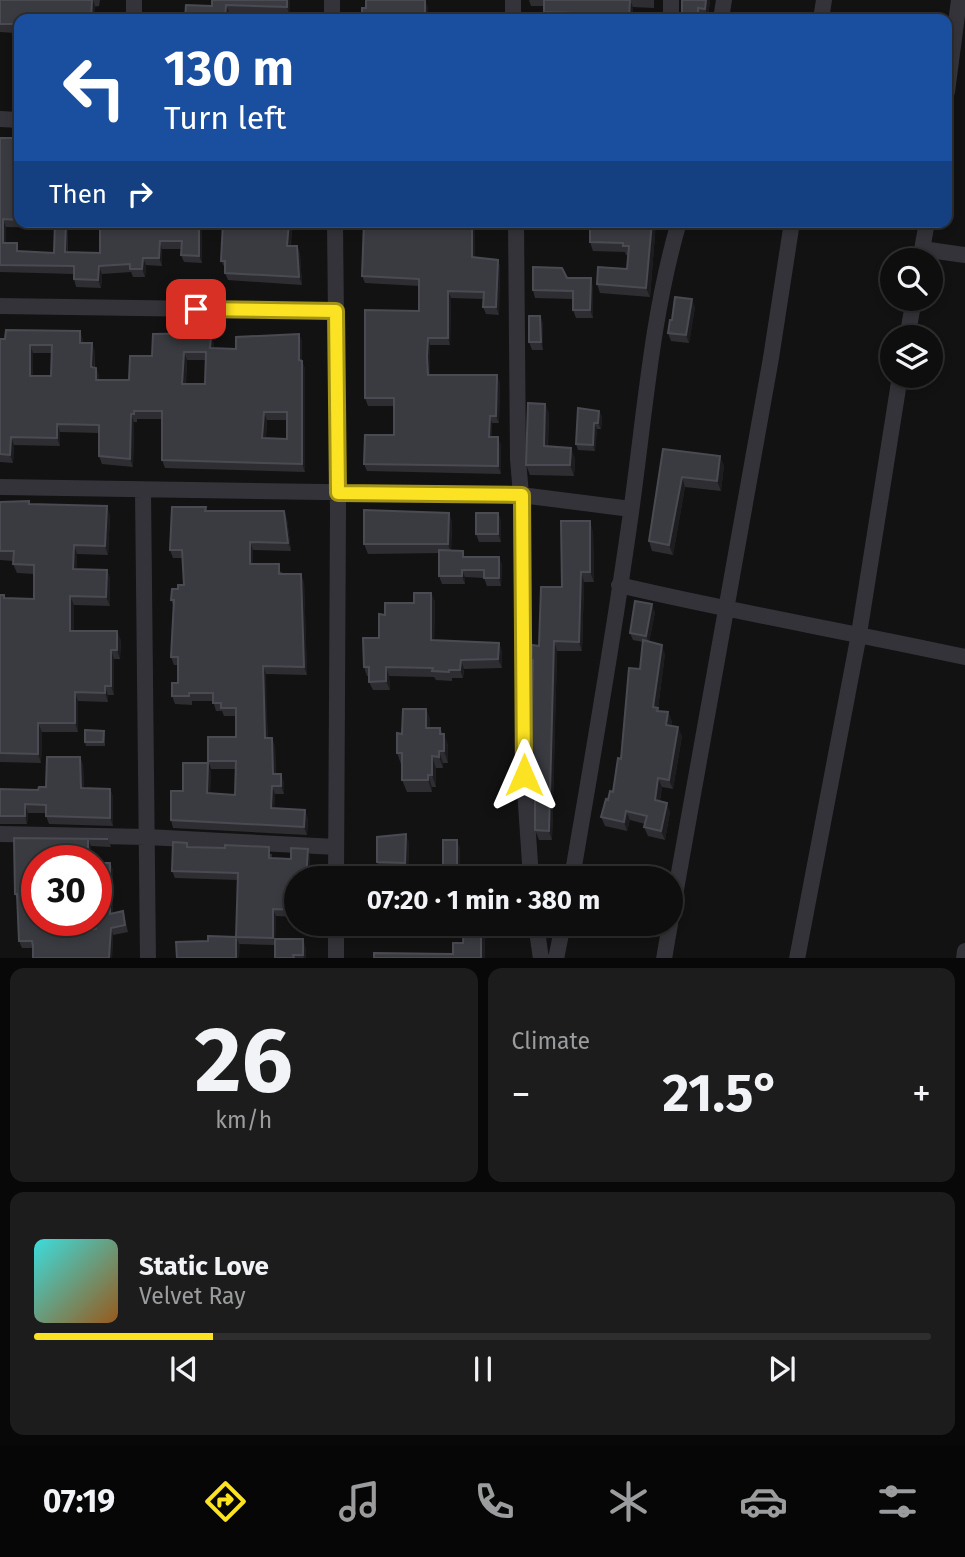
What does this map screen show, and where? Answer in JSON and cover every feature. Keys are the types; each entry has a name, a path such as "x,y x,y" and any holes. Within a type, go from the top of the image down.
{"street":[{"path":"952,54 959,0"},
{"path":"335,228 338,493 336,866"},
{"path":"516,228 524,775 530,866"},
{"path":"574,866 631,509 650,368 677,228"},
{"path":"681,866 771,358 791,228"},
{"path":"922,248 926,228"},
{"path":"943,255 965,255"},
{"path":"0,306 336,311"},
{"path":"797,958 859,634 898,388"},
{"path":"0,487 522,495 631,509"},
{"path":"143,490 148,958"},
{"path":"619,585 727,610 965,657"},
{"path":"0,834 147,837 336,847"},
{"path":"336,936 336,958"},
{"path":"538,936 541,958"},
{"path":"556,958 561,936"},
{"path":"664,958 668,936"},
{"path":"964,958 965,951"}],"building":[{"path":"0,0 92,0 91,14 14,14 14,24 0,24"},
{"path":"212,0 287,0 287,7 226,5 225,14 185,14 186,5 212,6"},
{"path":"366,0 425,0 425,14 362,14 362,8 366,8"},
{"path":"544,0 630,0 629,14 544,12"},
{"path":"682,0 706,0 705,9 698,8 698,14 682,14"},
{"path":"0,138 14,138 14,220 3,219 3,243 17,243 17,251 54,253 55,228 66,228 65,252 100,253 100,228 199,228 199,256 181,255 182,241 160,241 159,258 143,258 142,269 130,269 130,264 99,266 98,280 74,279 74,266 0,265"},
{"path":"223,228 288,228 287,246 297,246 299,277 225,273 225,261 221,261"},
{"path":"364,228 472,228 472,257 498,260 496,307 483,307 484,292 448,291 448,338 428,338 427,357 428,375 497,375 496,416 490,416 489,437 498,437 498,466 364,464 365,435 394,435 394,398 365,398 365,310 419,311 419,279 362,276"},
{"path":"590,228 651,228 646,288 597,284 598,267 627,269 629,246 623,246 623,243 590,242"},
{"path":"533,267 562,268 567,278 591,278 590,310 573,310 573,291 533,290"},
{"path":"675,297 692,299 686,335 668,333"},
{"path":"529,316 540,316 541,342 529,342"},
{"path":"6,330 80,331 80,343 92,343 91,367 96,368 96,380 129,380 130,356 152,356 153,334 205,333 205,336 211,336 210,348 236,349 236,337 299,334 299,360 302,361 302,464 162,460 162,411 134,411 134,414 131,414 130,459 99,456 99,425 57,424 57,438 11,437 10,455 0,454 0,339 5,339","holes":["30,345 52,345 51,376 30,376","184,352 206,352 205,384 182,384","264,412 287,412 287,439 262,438"]},
{"path":"528,403 545,404 544,446 571,448 570,465 526,465"},
{"path":"578,408 599,411 598,423 594,423 593,445 576,444"},
{"path":"663,449 720,456 717,481 682,477 669,545 649,541"},
{"path":"29,501 29,504 107,506 105,546 74,545 73,569 107,570 106,597 70,596 70,631 117,631 117,650 111,650 111,686 105,686 105,693 75,692 75,723 38,723 38,754 0,753 0,595 4,595 4,598 34,599 34,565 13,564 14,551 0,551 0,502"},
{"path":"172,507 206,507 205,511 284,511 288,543 250,542 250,564 279,564 279,574 301,574 304,667 263,666 265,738 272,738 273,774 281,774 281,786 272,786 271,808 305,810 304,827 171,820 171,791 183,791 183,763 208,763 207,793 235,795 236,761 208,761 208,737 236,737 236,708 221,708 221,703 213,703 213,693 172,696 172,683 178,683 178,657 171,657 174,600 171,600 172,589 184,585 182,550 170,550"},
{"path":"364,510 449,513 448,544 364,544"},
{"path":"476,513 498,513 498,534 476,534"},
{"path":"561,521 590,521 590,572 581,572 579,642 554,641 549,831 535,830 535,773 531,761 531,660 532,645 539,646 541,587 562,587"},
{"path":"439,550 463,551 463,557 499,557 499,578 484,578 484,570 462,570 462,576 439,576"},
{"path":"414,593 431,593 431,640 499,643 498,659 461,660 460,670 449,672 432,671 433,668 386,667 386,681 369,682 369,667 364,667 363,638 379,638 379,614 385,615 385,603 414,603"},
{"path":"635,601 652,604 646,636 630,633"},
{"path":"643,640 662,645 653,707 658,708 657,711 668,712 666,725 678,727 669,780 658,778 655,800 667,803 661,831 644,827 647,816 626,811 624,822 601,817 606,799 608,800 610,791 613,792 618,758 621,759 629,668 640,669"},
{"path":"403,709 426,709 426,728 440,728 440,734 444,734 444,751 439,751 439,757 432,756 432,775 428,775 428,780 402,780 402,753 397,753 397,733 402,734"},
{"path":"85,730 104,731 103,742 85,742"},
{"path":"47,757 80,757 81,788 110,789 110,818 46,816 46,805 25,804 25,816 0,816 0,789 38,790 39,787 46,787"},
{"path":"406,834 405,863 377,862 377,837"},
{"path":"14,838 108,839 88,839 88,845 21,845 21,936 110,936 109,958 33,958 32,941 19,941"},
{"path":"443,840 457,840 457,866 443,866"},
{"path":"173,842 187,843 187,847 269,847 269,858 291,859 291,848 308,849 307,866 284,866 284,909 273,909 273,938 236,937 238,873 172,871"},
{"path":"123,911 125,925 112,928 112,914"},
{"path":"208,936 236,937 236,958 177,958 176,942 208,941"},
{"path":"463,936 481,936 481,958 374,958 374,953 453,954 453,943 463,943"},
{"path":"275,939 303,939 303,955 275,958"}],"route":[{"path":"196,309 336,311 338,493 522,495 524,775"}]}
